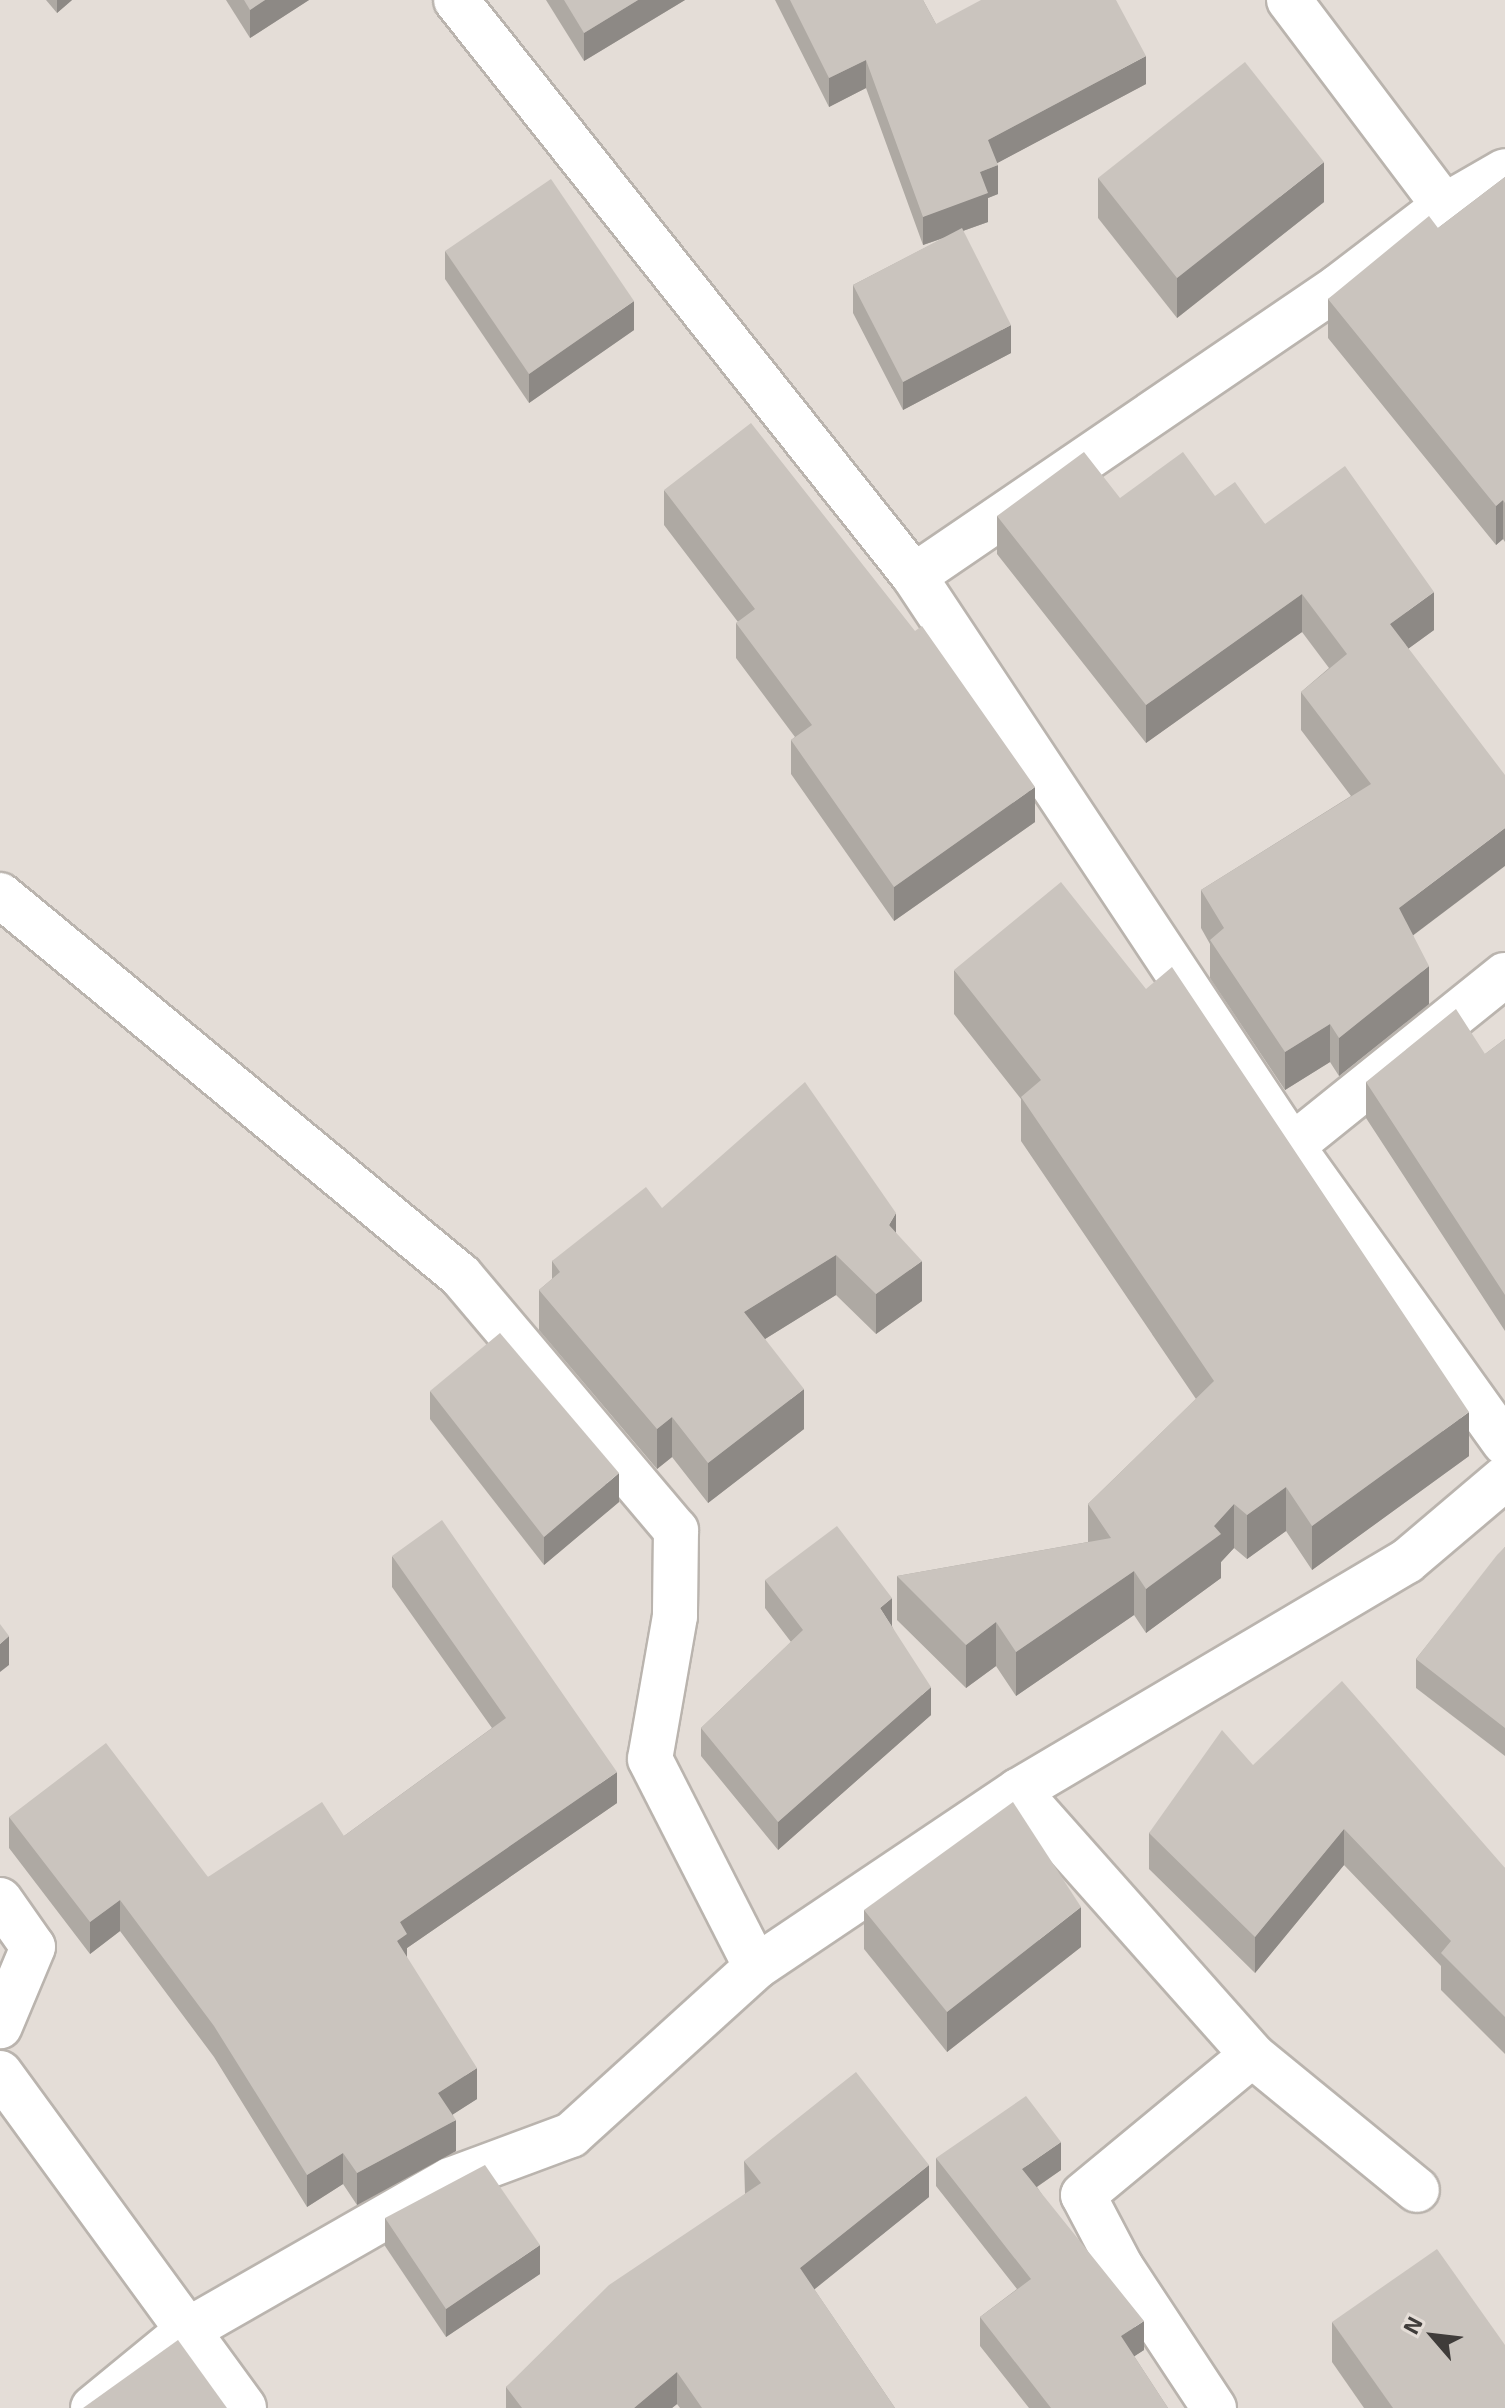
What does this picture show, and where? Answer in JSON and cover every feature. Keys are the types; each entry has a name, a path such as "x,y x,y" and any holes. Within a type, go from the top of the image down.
{"street":[{"path":"456,0 914,576 1292,1146 1505,1443"},
{"path":"1289,0 1444,206"},
{"path":"914,576 1338,287 1444,206 1505,171"},
{"path":"0,895 461,1276 676,1530 675,1616 650,1759 756,1967"},
{"path":"1292,1146 1505,975"},
{"path":"93,2408 188,2330 450,2180 571,2135 756,1967 1018,1791 1407,1561 1505,1478"},
{"path":"1018,1791 1252,2055 1417,2190"},
{"path":"0,1900 33,1947 0,2026"},
{"path":"1214,2408 1121,2267 1083,2195 1252,2055"},
{"path":"0,2073 244,2408"}],"building":[{"path":"244,0 265,0 250,10"},
{"path":"564,0 638,0 584,33"},
{"path":"790,0 923,0 936,24 981,0 1116,0 1146,56 988,140 998,165 980,172 988,193 923,217 866,60 829,78"},
{"path":"1245,62 1324,162 1177,278 1098,178"},
{"path":"1505,177 1505,503 1503,500 1496,506 1328,299 1429,216 1438,228"},
{"path":"551,179 634,301 529,374 445,251"},
{"path":"962,228 1011,325 903,382 853,285"},
{"path":"751,423 915,631 922,626 1035,787 894,887 791,740 812,725 736,623 755,609 664,490"},
{"path":"1084,452 1120,498 1183,452 1215,496 1235,482 1265,524 1345,466 1434,592 1390,624 1505,775 1505,828 1399,908 1429,966 1339,1038 1330,1024 1285,1052 1210,940 1224,928 1201,890 1371,784 1301,692 1347,654 1302,594 1146,705 997,516"},
{"path":"1061,882 1146,989 1172,967 1469,1412 1312,1526 1286,1487 1247,1515 1234,1504 1214,1526 1221,1534 1146,1589 1134,1571 1016,1652 996,1622 966,1645 897,1576 1111,1538 1088,1504 1214,1381 1021,1097 1041,1080 954,970"},
{"path":"1456,1009 1485,1054 1505,1039 1505,1295 1366,1082"},
{"path":"805,1082 896,1213 889,1225 922,1261 876,1294 836,1255 744,1312 804,1389 708,1463 672,1417 657,1429 539,1290 560,1272 552,1261 646,1187 662,1208"},
{"path":"500,1333 619,1473 544,1537 430,1391"},
{"path":"442,1520 617,1772 400,1922 407,1934 397,1941 477,2068 438,2093 456,2120 357,2173 343,2153 307,2175 214,2026 120,1900 90,1922 9,1817 106,1743 208,1877 322,1802 344,1836 506,1718 392,1556"},
{"path":"837,1526 892,1598 880,1608 931,1687 778,1822 701,1728 803,1630 765,1580"},
{"path":"1505,1547 1505,1728 1416,1659"},
{"path":"0,1624 9,1636 0,1644"},
{"path":"1342,1681 1505,1868 1505,2017 1441,1953 1451,1941 1344,1829 1255,1937 1149,1833 1222,1730 1253,1765"},
{"path":"1013,1802 1081,1907 947,2012 864,1910"},
{"path":"856,2072 929,2165 800,2268 895,2408 702,2408 677,2372 634,2408 522,2408 506,2387 609,2285 761,2183 744,2161"},
{"path":"1026,2096 1061,2142 1022,2169 1144,2321 1121,2336 1168,2408 1051,2408 980,2317 1031,2279 936,2158"},
{"path":"485,2165 540,2245 446,2309 385,2218"},
{"path":"1437,2249 1505,2345 1505,2408 1393,2408 1332,2322"},
{"path":"178,2340 227,2408 83,2408"}]}
